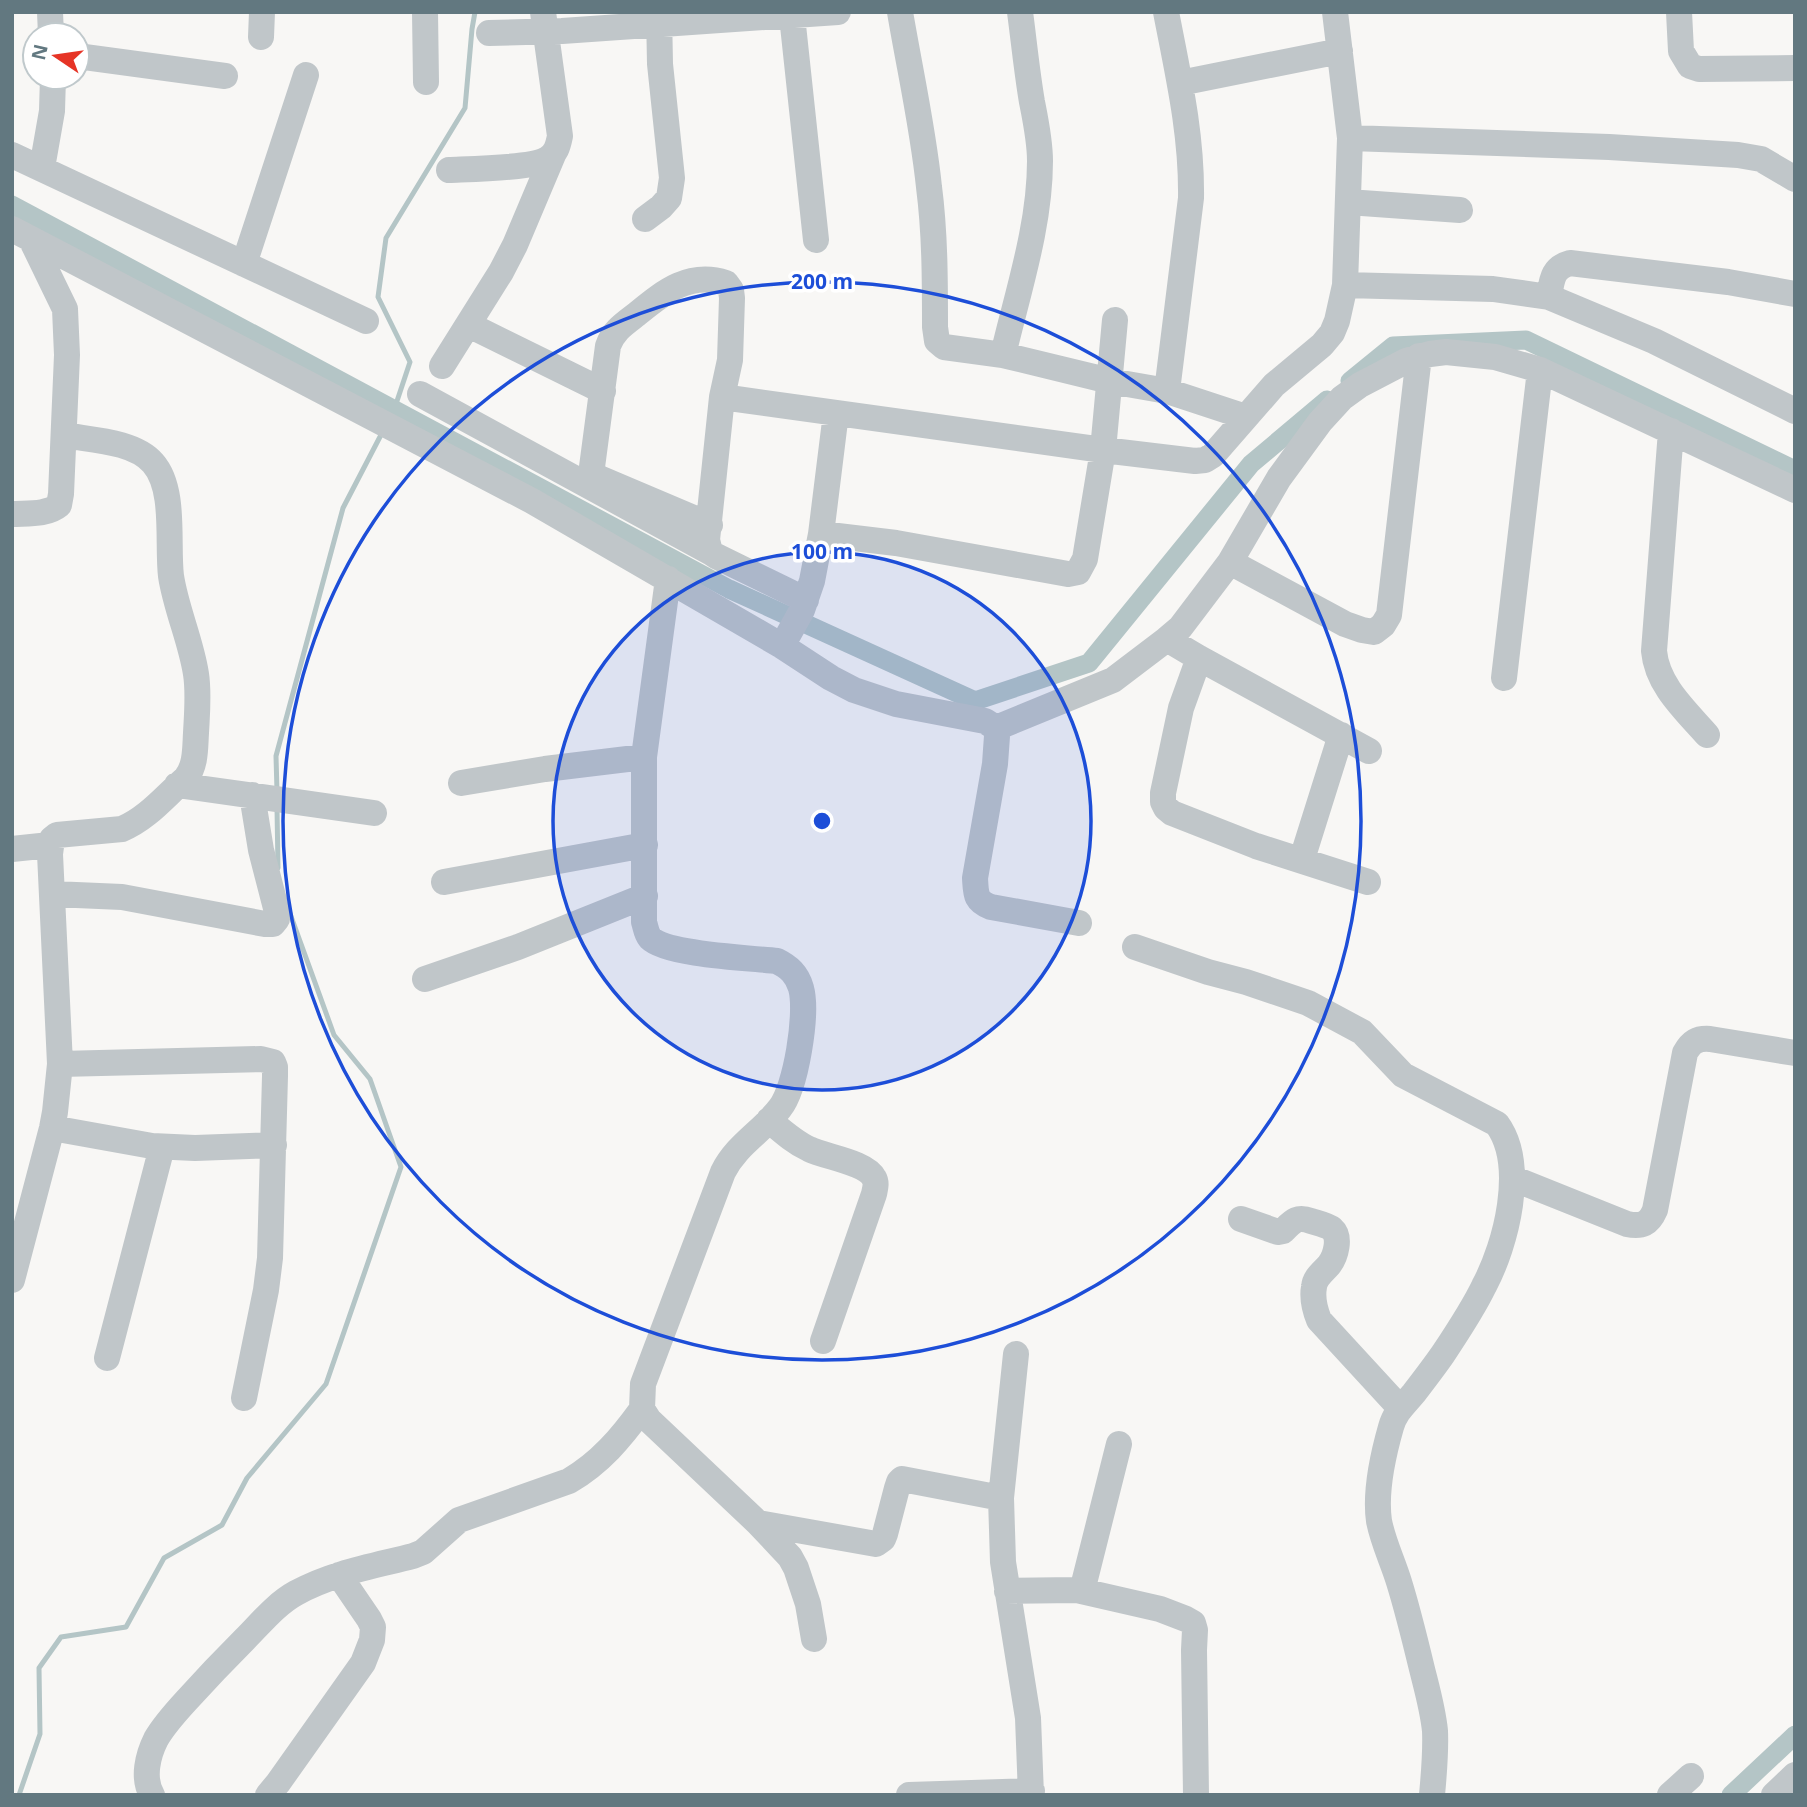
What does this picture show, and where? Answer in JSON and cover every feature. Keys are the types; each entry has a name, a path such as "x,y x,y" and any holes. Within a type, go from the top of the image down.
{"street":[{"path":"425,12 426,82"},
{"path":"489,33 544,22 838,12"},
{"path":"900,12 930,189 937,341 944,347 1003,355 1110,381 1167,391 1246,417"},
{"path":"1003,355 1031,239 1039,187 1038,134 1020,12"},
{"path":"1166,12 1180,83 1191,167 1191,198 1167,391"},
{"path":"722,397 1195,461 1205,460 1213,455 1274,385 1322,345 1338,321 1345,285 1350,138 1335,12"},
{"path":"1679,12 1681,51 1690,66 1699,69 1795,68"},
{"path":"778,15 816,240"},
{"path":"645,219 668,198 672,178 660,64 660,18"},
{"path":"442,366 515,245 558,146 560,136 544,22"},
{"path":"1180,83 1340,51"},
{"path":"91,59 225,76"},
{"path":"244,264 306,75"},
{"path":"42,168 52,111 53,91"},
{"path":"1350,138 1609,147 1738,155 1760,159 1795,179"},
{"path":"12,155 366,321"},
{"path":"449,170 538,164 553,155"},
{"path":"1348,202 1460,210"},
{"path":"22,234 532,501 668,579 785,640 831,678 854,690 896,704 985,721 996,728 998,737 995,764 975,878 978,898 982,904 991,907 1079,923"},
{"path":"12,514 46,512 59,505 67,355 65,309 22,234"},
{"path":"1549,297 1555,271 1570,262 1728,282 1795,294"},
{"path":"710,525 599,478 593,473 592,467 608,346 615,331 673,287 684,282 708,279 726,283 732,298 730,360 722,397 710,525 708,540 710,552"},
{"path":"1345,285 1493,289 1549,297 1654,341 1795,411"},
{"path":"821,534 896,543 1068,574 1078,572 1085,559 1104,450 1115,320"},
{"path":"468,325 603,391"},
{"path":"996,728 1113,680 1180,628 1230,562 1279,478 1320,422 1342,398 1360,385 1419,356 1446,352 1485,356 1540,370 1795,489"},
{"path":"1230,562 1345,624 1374,632 1384,625 1389,615 1419,356"},
{"path":"1504,678 1540,370"},
{"path":"420,394 804,605"},
{"path":"785,640 804,605 812,581 821,534 836,413"},
{"path":"1671,431 1655,666 1669,691 1707,735"},
{"path":"12,1280 23,1197 52,1128 60,1064 50,845 52,839 57,835 122,829 132,825 177,785 191,770 194,760 197,684 172,577 167,496 162,478 155,464 131,447 64,435"},
{"path":"152,1795 146,1776 150,1755 167,1722 203,1681 278,1606 294,1594 339,1575 423,1552 459,1520 569,1481 584,1472 621,1438 642,1409 643,1384 723,1172 740,1147 781,1108 792,1085 804,1005 801,988 791,969 777,961 682,950 653,940 648,935 644,922 644,757 668,579"},
{"path":"1167,639 1369,751"},
{"path":"1199,658 1181,708 1163,793 1166,808 1256,846 1368,882"},
{"path":"1302,859 1341,736"},
{"path":"461,783 644,757"},
{"path":"177,785 374,813"},
{"path":"52,894 122,897 265,924 273,923 277,919 277,912 261,850 267,797"},
{"path":"12,849 50,845"},
{"path":"444,882 645,845"},
{"path":"425,979 518,947 645,895"},
{"path":"1135,947 1308,1003 1362,1032 1404,1075 1497,1124 1504,1134 1510,1152 1509,1214 1490,1274 1443,1355 1400,1408 1392,1425 1379,1485 1379,1521 1410,1619 1430,1700 1436,1755 1432,1795"},
{"path":"1511,1178 1627,1224 1643,1224 1651,1219 1655,1210 1685,1053 1689,1046 1701,1038 1795,1053"},
{"path":"60,1064 273,1062 274,1145 270,1258 244,1398"},
{"path":"769,1120 808,1149 863,1168 875,1179 874,1194 823,1341"},
{"path":"52,1128 131,1144 162,1147 274,1145"},
{"path":"107,1357 162,1147"},
{"path":"1241,1219 1278,1232 1301,1218 1332,1229 1337,1243 1335,1254 1317,1278 1314,1288 1315,1310 1319,1320 1400,1408"},
{"path":"909,1795 1032,1793 1028,1718 1003,1562 1001,1497 1016,1354"},
{"path":"642,1409 649,1420 790,1557 808,1604 814,1639"},
{"path":"1082,1591 1119,1444"},
{"path":"758,1523 876,1544 883,1539 902,1479 1001,1497"},
{"path":"280,1791 363,1663 372,1640 373,1627 369,1619 339,1575"},
{"path":"1007,1591 1082,1591 1160,1609 1193,1623 1196,1795"},
{"path":"1774,1795 1795,1775"},
{"path":"1670,1795 1691,1776"}],"waterway":[{"path":"389,419 410,362 378,297 386,238 465,108 475,12"},
{"path":"12,205 729,589 975,701 1089,663 1251,464 1327,400"},
{"path":"1350,381 1393,346 1526,340 1795,470"},
{"path":"277,791 276,756 343,508 383,431"},
{"path":"277,808 278,868"},
{"path":"19,1795 40,1734 39,1668 61,1637 126,1627 164,1558 222,1525 247,1478 326,1384 401,1167 370,1079 334,1035 288,908"},
{"path":"1731,1795 1795,1735"}]}
